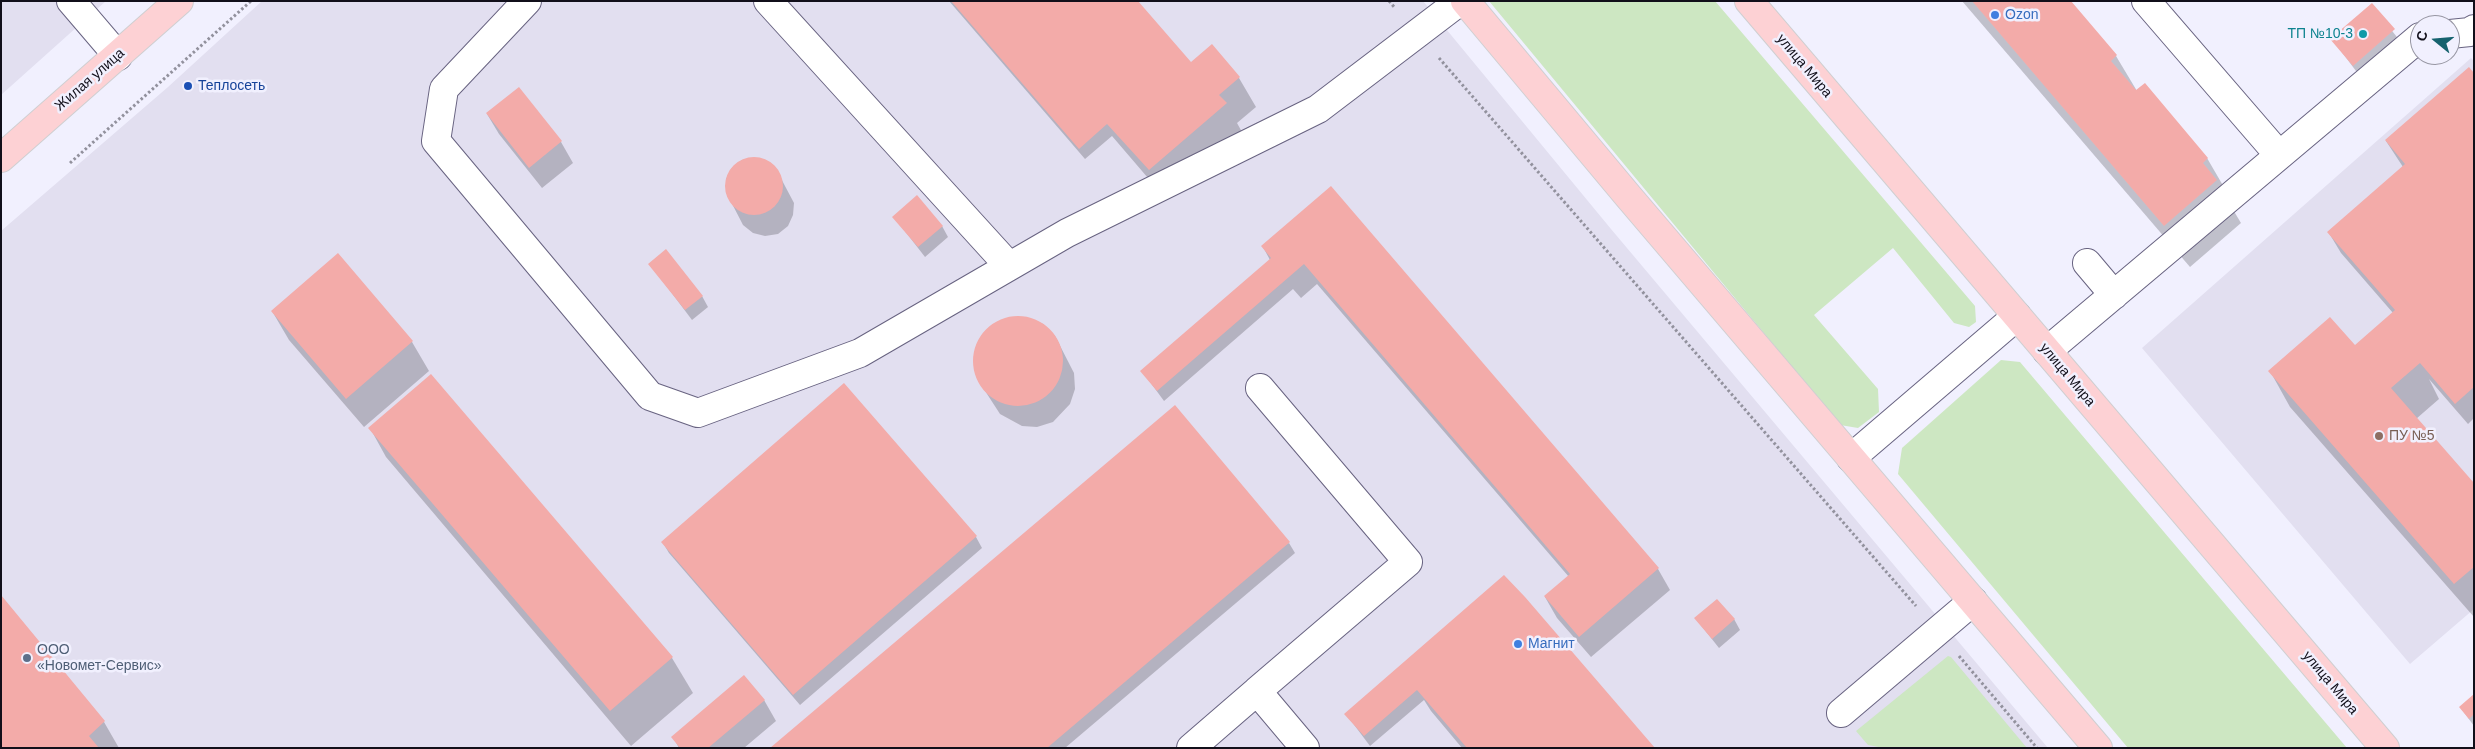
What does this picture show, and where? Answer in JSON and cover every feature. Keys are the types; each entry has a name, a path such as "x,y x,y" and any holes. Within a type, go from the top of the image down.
{"main road":[{"name":"Жилая улица","path":"1,158 179,1"},
{"path":"1466,1 1628,196 2098,748"},
{"name":"улица Мира","path":"1750,1 2385,748"}],"lane":[{"path":"70,1 118,56"},
{"path":"527,1 444,89 436,140 650,396 698,412 860,353 1068,233 1318,109 1460,1"},
{"path":"768,1 1010,266"},
{"path":"2146,1 2279,155"},
{"path":"2460,33 2470,32 2474,29"},
{"path":"2047,351 2410,45"},
{"path":"2087,262 2114,294"},
{"path":"1851,458 2017,316"},
{"path":"1191,748 1408,562 1260,388"},
{"path":"1841,713 1973,601"},
{"path":"1257,691 1305,748"}],"path":[{"path":"70,162 251,1"},
{"path":"1389,1 1938,631 2037,748"}],"shaded area":[{"path":"1,1 106,1 1,95"},
{"path":"262,1 1423,1 1611,229 2048,748 1,748 1,231 168,87"},
{"path":"2471,58 2474,61 2474,609 2410,664 2142,348"}],"green space":[{"path":"1489,1 1715,1 1975,306 1976,322 1969,327 1954,323 1893,248 1814,315 1878,389 1879,412 1858,428 1840,425"},
{"path":"2001,360 2020,362 2347,748 2128,748 1898,474 1902,448"},
{"path":"1948,656 1951,657 2027,748 1884,748 1868,745 1856,731"}],"building":[{"path":"951,1 1138,1 1191,62 1212,44 1240,77 1219,95 1227,103 1149,170 1107,124 1079,149"},
{"path":"1972,1 2071,1 2117,55 2111,61 2136,90 2145,83 2208,158 2203,163 2217,180 2164,226"},
{"name":"ТП №10-3","path":"2372,3 2395,29 2353,66 2330,39"},
{"path":"2469,67 2474,73 2474,387 2455,404 2420,363 2391,388 2474,483 2474,567 2454,584 2268,371 2330,317 2355,345 2395,310 2327,232 2405,164 2385,140"},
{"path":"519,87 562,141 529,168 486,113"},
{"path":"748,157 760,157 775,165 783,180 783,192 775,207 760,215 748,215 733,207 725,192 725,180 733,165"},
{"path":"1331,186 1659,568 1579,637 1544,596 1570,574 1304,264 1157,391 1140,371 1271,258 1261,246"},
{"path":"917,195 943,226 918,247 892,217"},
{"path":"666,249 703,296 685,310 648,264"},
{"path":"338,253 413,341 346,399 271,311"},
{"path":"1009,316 1027,316 1043,323 1056,336 1063,352 1063,370 1056,386 1043,399 1027,406 1009,406 993,399 980,386 973,370 973,352 980,336 993,323"},
{"path":"431,374 673,657 610,711 368,428"},
{"path":"844,383 977,536 793,695 661,542"},
{"path":"1175,405 1290,542 1047,748 770,748"},
{"name":"Магнит","path":"1504,575 1655,748 1467,748 1417,690 1364,736 1344,714"},
{"name":"ООО «Новомет-Сервис»","path":"1,595 105,721 89,736 99,748 1,748"},
{"path":"1717,599 1735,619 1712,639 1694,618"},
{"path":"744,675 765,700 708,748 680,748 671,737"},
{"path":"2474,694 2474,714 2469,719 2459,707"}],"place":[{"name":"Ozon","path":"1995,15"},
{"name":"ТП №10-3","path":"2363,34"},
{"name":"Теплосеть","path":"188,86"},
{"name":"ПУ №5","path":"2379,436"},
{"name":"Магнит","path":"1518,644"},
{"name":"ООО «Новомет-Сервис»","path":"27,658"}]}
